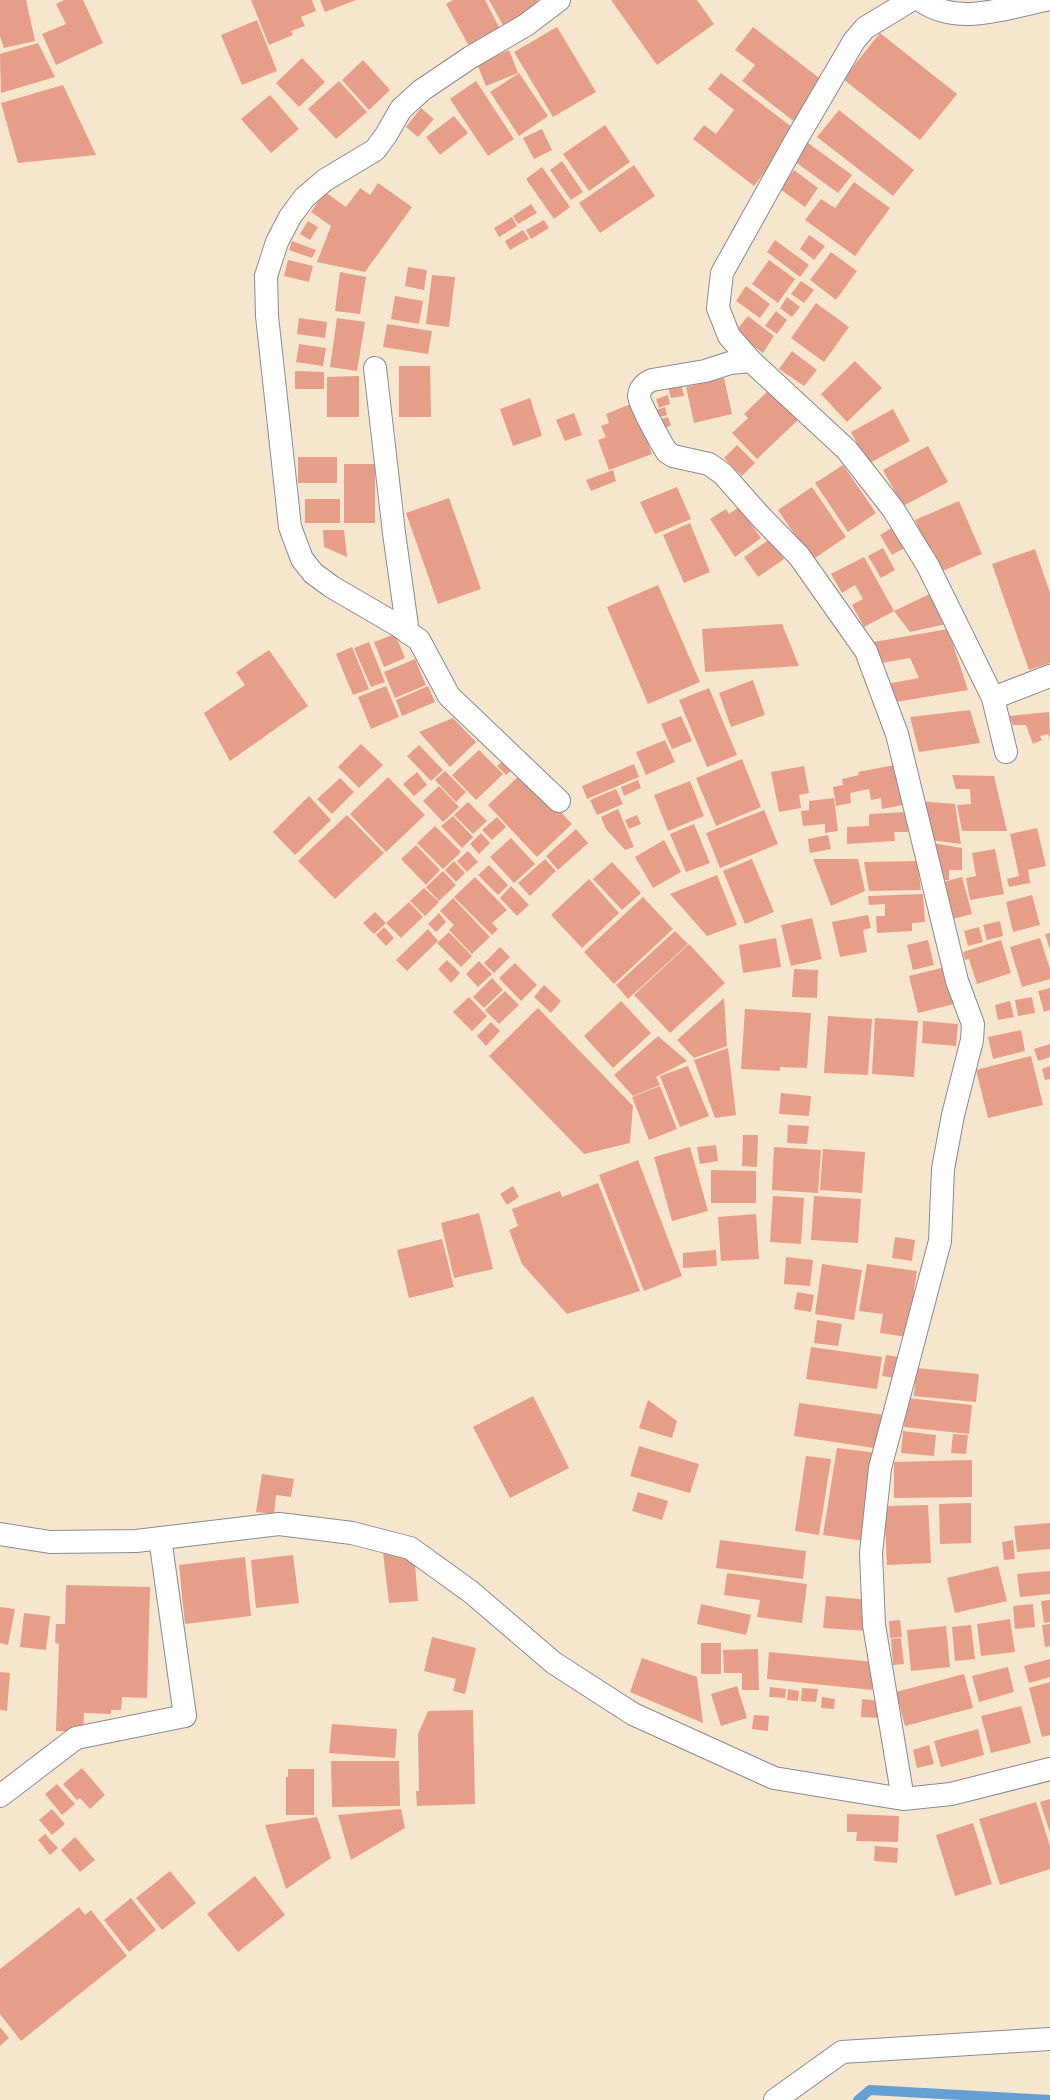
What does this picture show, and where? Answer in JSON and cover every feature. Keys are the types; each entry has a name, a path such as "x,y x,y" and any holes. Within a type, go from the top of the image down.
{"street":[{"path":"559,0 526,25 471,57 422,90 401,109 386,135 375,150 325,180 304,198 290,216 276,242 266,276 267,316 290,527 302,559 313,573 332,587 419,640 449,696 559,801"},
{"path":"912,0 865,28 854,41 796,140 722,273 718,308 729,336 751,361 847,450 893,509 928,566 993,698 1006,752"},
{"path":"920,0 931,8 958,15 974,15 1046,0"},
{"path":"751,361 730,363 705,371 652,380 645,383 641,389 640,399 667,452 673,456 709,464 723,474 760,516 799,556 866,651 897,734 957,981 973,1024 972,1040 953,1115 943,1169 940,1241 880,1468 871,1553 874,1625 903,1799"},
{"path":"376,368 394,533 408,633"},
{"path":"993,698 1050,676"},
{"path":"0,1534 50,1542 136,1540 279,1524 352,1533 410,1548 471,1592 554,1663 633,1714 774,1778 903,1799 951,1794 1050,1769"},
{"path":"0,1796 76,1738 185,1716 160,1538"},
{"path":"775,2100 842,2052 1050,2039"}],"building":[{"path":"0,0 26,0 35,41 4,48 0,36"},
{"path":"64,0 83,0 103,43 56,65 42,34 66,24 56,4"},
{"path":"251,0 312,0 316,11 301,17 305,26 291,31 293,35 269,45"},
{"path":"320,0 356,0 325,12"},
{"path":"453,0 485,0 500,29 469,46 446,4"},
{"path":"489,0 537,0 540,7 504,27"},
{"path":"611,0 697,0 714,24 657,65"},
{"path":"257,20 277,71 242,85 221,35"},
{"path":"557,27 596,92 553,117 514,52"},
{"path":"753,27 827,84 796,123 742,81 755,65 735,50"},
{"path":"880,33 957,94 920,140 843,79"},
{"path":"38,43 55,77 1,93 0,54"},
{"path":"509,50 518,73 486,86 477,64"},
{"path":"302,58 325,82 299,107 276,83"},
{"path":"363,60 390,90 369,110 342,80"},
{"path":"519,73 548,116 519,136 490,92"},
{"path":"721,73 797,131 754,186 693,139 704,125 716,134 734,110 708,89"},
{"path":"339,81 367,112 336,139 308,109"},
{"path":"476,81 514,139 488,156 450,99"},
{"path":"63,85 96,155 18,163 1,103"},
{"path":"270,95 299,129 271,153 241,119"},
{"path":"421,108 434,119 418,137 406,127"},
{"path":"839,110 914,170 893,196 817,137"},
{"path":"454,116 468,133 440,155 426,137"},
{"path":"605,125 630,162 589,191 563,154"},
{"path":"542,129 552,150 534,159 523,138"},
{"path":"804,140 852,175 838,193 790,158"},
{"path":"562,161 583,192 571,200 550,170"},
{"path":"634,165 655,196 600,233 579,203"},
{"path":"542,167 570,207 554,219 526,179"},
{"path":"794,170 818,188 805,207 780,189"},
{"path":"854,182 890,208 855,256 805,220 821,199 835,208"},
{"path":"378,183 412,207 365,272 317,262 331,226 311,212 325,192 346,207 360,188 370,195"},
{"path":"531,204 537,213 518,224 513,216"},
{"path":"512,217 517,226 499,237 494,228"},
{"path":"544,220 549,228 531,239 526,230"},
{"path":"308,221 318,227 310,240 300,234"},
{"path":"523,230 529,239 510,250 505,241"},
{"path":"809,235 825,246 814,260 800,249"},
{"path":"775,240 809,265 800,277 767,252"},
{"path":"292,241 316,250 312,258 289,250"},
{"path":"831,252 857,271 836,300 810,280"},
{"path":"288,260 313,266 309,282 284,276"},
{"path":"769,260 795,279 778,303 752,284"},
{"path":"408,267 427,270 424,290 405,286"},
{"path":"340,272 366,277 360,314 335,311"},
{"path":"432,275 455,277 449,327 426,324"},
{"path":"801,281 814,290 804,303 791,294"},
{"path":"746,286 770,304 760,318 736,301"},
{"path":"395,296 423,301 419,324 391,319"},
{"path":"787,297 800,307 792,317 780,308"},
{"path":"816,303 849,327 824,362 791,338"},
{"path":"776,311 787,320 777,334 765,326"},
{"path":"748,316 774,336 763,353 735,332"},
{"path":"299,318 327,322 325,338 297,334"},
{"path":"337,318 365,322 357,371 330,367"},
{"path":"387,324 432,331 428,354 383,347"},
{"path":"299,344 326,348 323,366 296,362"},
{"path":"792,351 817,370 804,386 779,369"},
{"path":"855,361 882,388 847,422 821,394"},
{"path":"399,366 430,366 431,417 399,417"},
{"path":"295,371 324,372 324,389 295,389"},
{"path":"359,376 359,417 327,417 327,377"},
{"path":"724,378 732,414 694,423 686,387"},
{"path":"681,384 684,396 671,398 668,387"},
{"path":"770,389 799,419 757,459 732,433 748,418 744,414"},
{"path":"668,395 670,404 659,408 656,399"},
{"path":"530,398 542,436 513,446 500,409"},
{"path":"633,403 652,454 609,470 598,440 606,437 601,426 609,423 606,414"},
{"path":"665,407 667,415 656,418 654,411"},
{"path":"893,409 910,441 868,464 851,432"},
{"path":"574,413 582,435 565,441 556,420"},
{"path":"668,417 671,425 665,428 661,419"},
{"path":"737,445 755,463 742,476 724,458"},
{"path":"928,446 948,482 903,506 883,470"},
{"path":"298,457 337,457 337,483 298,483"},
{"path":"344,464 375,464 375,523 344,523"},
{"path":"843,465 876,513 848,532 815,483"},
{"path":"613,470 616,481 591,491 586,480"},
{"path":"677,487 691,519 655,534 640,502"},
{"path":"812,487 846,537 812,560 778,510"},
{"path":"449,498 481,589 438,604 406,513"},
{"path":"305,499 340,499 340,523 305,523"},
{"path":"959,501 982,554 938,573 915,520"},
{"path":"739,507 761,538 735,557 710,519 726,509 729,514"},
{"path":"690,523 710,572 684,583 663,535"},
{"path":"895,526 906,547 892,555 880,535"},
{"path":"323,530 344,530 347,557 324,547"},
{"path":"770,539 784,559 758,577 744,557"},
{"path":"883,548 895,570 881,578 868,556"},
{"path":"1035,549 1050,593 1050,663 1029,670 992,564"},
{"path":"864,557 894,611 864,627 852,605 863,599 855,585 842,593 831,574"},
{"path":"658,585 700,682 648,704 607,607"},
{"path":"934,592 946,624 910,632 894,611"},
{"path":"782,624 799,666 705,672 702,629"},
{"path":"948,629 968,690 895,702 891,683 919,678 910,658 876,664 874,642"},
{"path":"395,634 405,658 384,667 374,642"},
{"path":"369,642 385,682 371,687 354,648"},
{"path":"352,647 369,689 353,695 336,654"},
{"path":"269,650 308,706 230,761 204,713 245,685 236,672"},
{"path":"415,659 426,685 395,698 384,672"},
{"path":"753,680 765,715 731,727 719,693"},
{"path":"386,686 399,717 371,729 358,697"},
{"path":"428,686 435,702 402,716 396,700"},
{"path":"709,688 737,755 707,767 679,700"},
{"path":"970,710 980,743 919,752 910,717"},
{"path":"1049,712 1050,738 1048,734 1040,736 1042,740 1033,744 1026,725 1013,725 1009,716"},
{"path":"681,716 692,741 672,749 661,724"},
{"path":"453,718 476,742 450,767 419,732"},
{"path":"665,740 675,762 646,775 636,752"},
{"path":"361,744 383,765 359,788 338,767"},
{"path":"419,745 443,770 431,781 407,756"},
{"path":"479,750 503,774 476,800 452,775"},
{"path":"742,759 761,807 716,826 696,778"},
{"path":"503,761 512,770 506,775 497,766"},
{"path":"634,764 639,777 587,799 582,786"},
{"path":"900,764 903,805 882,809 881,798 871,800 869,789 850,793 851,803 836,806 833,787 843,785 842,779 859,775 858,772"},
{"path":"804,766 809,793 799,795 801,808 779,812 771,772"},
{"path":"445,771 466,792 456,802 435,780"},
{"path":"417,772 427,785 414,796 403,784"},
{"path":"523,772 572,824 537,857 488,805"},
{"path":"952,775 994,776 1007,831 962,831 957,805 971,804 970,789 956,789"},
{"path":"388,777 425,815 386,852 350,814"},
{"path":"340,778 354,792 332,814 317,799"},
{"path":"638,780 641,788 624,796 621,787"},
{"path":"690,781 704,816 668,831 654,795"},
{"path":"439,786 459,807 443,822 423,801"},
{"path":"616,789 623,804 597,815 590,800"},
{"path":"309,796 331,820 295,855 273,832"},
{"path":"834,798 838,831 825,833 825,824 803,826 801,811 809,810 809,801"},
{"path":"918,801 955,804 961,844 923,839"},
{"path":"468,802 487,821 473,834 454,815"},
{"path":"618,809 634,847 625,850 606,829 601,817"},
{"path":"764,810 778,844 720,868 706,833"},
{"path":"907,812 908,832 894,832 895,841 847,844 847,827 869,826 869,814"},
{"path":"347,815 384,853 335,899 298,861"},
{"path":"637,815 641,824 629,829 625,820"},
{"path":"453,816 473,837 462,848 441,826"},
{"path":"497,817 506,827 492,840 482,830"},
{"path":"694,824 710,863 686,872 670,834"},
{"path":"435,826 461,852 443,869 417,843"},
{"path":"1037,828 1046,866 1028,870 1030,883 1009,887 1007,879 1019,876 1010,834"},
{"path":"576,829 588,843 558,870 546,856"},
{"path":"481,833 490,843 479,854 470,844"},
{"path":"828,835 831,849 810,853 808,839"},
{"path":"511,838 535,864 514,883 490,857"},
{"path":"664,840 681,872 653,888 635,857"},
{"path":"926,842 962,848 962,870 949,870 949,880 932,880"},
{"path":"416,845 440,870 426,885 401,859"},
{"path":"995,849 1004,894 970,900 966,878 976,876 972,853"},
{"path":"468,851 478,862 467,872 457,861"},
{"path":"545,859 556,871 530,896 518,883"},
{"path":"752,859 774,912 745,924 723,871"},
{"path":"813,859 858,859 865,891 831,906"},
{"path":"454,861 465,873 456,882 445,870"},
{"path":"917,861 921,890 869,891 864,862"},
{"path":"612,862 641,893 622,910 593,879"},
{"path":"489,865 508,885 498,895 478,875"},
{"path":"443,871 456,885 439,901 426,887"},
{"path":"717,875 737,925 707,936 670,894"},
{"path":"475,877 507,910 492,923 498,929 492,935 454,897"},
{"path":"962,877 972,914 945,921 936,884"},
{"path":"589,879 619,913 582,948 551,915"},
{"path":"511,886 529,905 517,916 500,898"},
{"path":"424,888 439,902 425,916 410,901"},
{"path":"923,894 925,922 912,923 912,931 877,933 876,916 885,916 885,904 869,905 868,896"},
{"path":"1032,895 1040,925 1013,932 1006,902"},
{"path":"643,897 673,929 614,984 584,952"},
{"path":"453,898 490,937 472,954 449,930 454,925 440,911"},
{"path":"409,902 423,917 401,938 386,923"},
{"path":"375,912 386,923 374,934 363,923"},
{"path":"439,913 446,922 436,932 428,924"},
{"path":"868,915 871,928 863,930 867,952 840,957 832,922"},
{"path":"812,918 822,959 791,966 781,925"},
{"path":"1000,921 1003,936 987,940 983,925"},
{"path":"384,927 394,938 386,946 376,935"},
{"path":"979,927 983,942 968,946 964,931"},
{"path":"428,929 438,941 407,971 396,960"},
{"path":"675,931 688,944 628,999 616,985"},
{"path":"449,932 472,956 461,967 437,943"},
{"path":"1050,933 1050,950 1045,934"},
{"path":"776,938 781,967 743,973 739,945"},
{"path":"1040,938 1050,969 1050,979 1022,987 1010,947"},
{"path":"928,940 934,965 913,970 907,945"},
{"path":"1001,940 1011,973 977,984 969,959 965,960 963,952"},
{"path":"689,944 725,983 670,1033 634,995"},
{"path":"500,947 510,957 494,973 484,963"},
{"path":"447,960 460,973 451,983 438,969"},
{"path":"479,961 492,974 478,987 466,974"},
{"path":"515,963 537,985 521,1001 499,978"},
{"path":"945,967 954,1004 918,1013 909,976"},
{"path":"794,969 818,970 817,998 792,997"},
{"path":"492,978 503,990 484,1008 473,997"},
{"path":"544,985 561,1001 551,1013 534,997"},
{"path":"1050,988 1050,1010 1044,1012 1038,991"},
{"path":"505,991 519,1005 499,1024 485,1010"},
{"path":"469,997 487,1016 472,1031 453,1012"},
{"path":"1032,997 1035,1013 1018,1016 1015,1000"},
{"path":"724,998 727,1046 694,1058 677,1040"},
{"path":"621,1001 651,1033 613,1068 584,1036"},
{"path":"1010,1001 1014,1017 998,1020 995,1005"},
{"path":"538,1008 633,1106 630,1143 584,1154 489,1056"},
{"path":"745,1009 811,1013 807,1068 780,1067 780,1071 741,1069"},
{"path":"828,1016 872,1019 868,1075 824,1073"},
{"path":"875,1018 918,1021 914,1077 872,1074"},
{"path":"923,1021 958,1024 956,1046 922,1043"},
{"path":"491,1022 500,1031 486,1046 477,1036"},
{"path":"1021,1030 1025,1051 993,1059 988,1037"},
{"path":"658,1036 687,1061 656,1077 660,1085 633,1096 614,1075"},
{"path":"1050,1044 1050,1057 1038,1061 1034,1049"},
{"path":"728,1048 736,1115 715,1118 694,1060"},
{"path":"1031,1056 1043,1105 988,1118 976,1070"},
{"path":"688,1066 709,1116 680,1127 660,1076"},
{"path":"1050,1066 1050,1079 1045,1080 1042,1069"},
{"path":"660,1086 677,1129 649,1140 632,1097"},
{"path":"781,1093 811,1096 809,1116 779,1114"},
{"path":"788,1125 809,1126 807,1144 787,1143"},
{"path":"743,1135 758,1135 757,1167 742,1166"},
{"path":"716,1145 718,1161 700,1164 697,1147"},
{"path":"690,1147 708,1211 672,1221 654,1157"},
{"path":"774,1147 821,1150 818,1193 772,1190"},
{"path":"823,1149 865,1152 862,1193 820,1190"},
{"path":"638,1160 682,1276 644,1291 599,1175"},
{"path":"711,1170 756,1171 756,1203 711,1203"},
{"path":"598,1183 640,1291 567,1314 522,1264 509,1230 518,1226 512,1209 560,1191 562,1197"},
{"path":"513,1186 519,1197 507,1205 500,1194"},
{"path":"773,1196 804,1198 801,1244 770,1242"},
{"path":"814,1196 861,1199 858,1243 811,1240"},
{"path":"479,1213 493,1269 454,1278 441,1223"},
{"path":"756,1214 759,1259 721,1261 718,1217"},
{"path":"895,1237 915,1240 912,1261 892,1258"},
{"path":"442,1239 454,1287 409,1298 397,1250"},
{"path":"716,1250 717,1266 683,1268 683,1253"},
{"path":"786,1257 813,1260 810,1286 784,1284"},
{"path":"822,1264 862,1270 854,1320 815,1314"},
{"path":"867,1264 917,1271 907,1337 880,1333 883,1314 859,1311"},
{"path":"797,1292 814,1295 811,1312 794,1309"},
{"path":"817,1320 842,1324 838,1346 814,1343"},
{"path":"811,1347 882,1357 877,1389 806,1379"},
{"path":"886,1355 905,1358 902,1379 882,1376"},
{"path":"916,1368 979,1374 976,1402 914,1396"},
{"path":"533,1396 569,1468 510,1498 473,1427"},
{"path":"907,1398 972,1405 969,1434 904,1427"},
{"path":"648,1400 677,1421 672,1438 639,1428"},
{"path":"799,1403 885,1415 881,1449 794,1436"},
{"path":"903,1431 936,1435 934,1456 901,1453"},
{"path":"953,1434 968,1435 966,1454 951,1453"},
{"path":"639,1446 699,1464 690,1493 630,1476"},
{"path":"837,1448 877,1453 864,1541 823,1535"},
{"path":"806,1456 831,1459 819,1535 795,1531"},
{"path":"972,1460 972,1497 894,1498 894,1462"},
{"path":"262,1474 294,1479 291,1497 276,1495 274,1514 256,1512"},
{"path":"638,1492 668,1501 662,1520 632,1511"},
{"path":"971,1503 971,1543 940,1544 939,1504"},
{"path":"928,1505 931,1563 887,1565 884,1506"},
{"path":"1050,1523 1050,1549 1017,1552 1014,1526"},
{"path":"720,1540 806,1551 803,1579 716,1568"},
{"path":"1013,1540 1015,1559 1004,1560 1002,1542"},
{"path":"382,1544 414,1553 418,1601 389,1603"},
{"path":"293,1555 299,1603 256,1608 251,1560"},
{"path":"245,1557 251,1616 185,1624 179,1565"},
{"path":"998,1566 1007,1601 955,1613 947,1578"},
{"path":"1050,1571 1050,1594 1020,1597 1017,1574"},
{"path":"727,1573 807,1584 802,1623 757,1617 760,1600 724,1595"},
{"path":"66,1585 150,1587 147,1698 122,1697 121,1710 111,1710 111,1714 84,1713 83,1732 56,1731 59,1644 55,1643 56,1624 65,1624"},
{"path":"826,1596 871,1600 868,1631 823,1628"},
{"path":"1050,1600 1050,1622 1044,1623 1041,1601"},
{"path":"701,1604 751,1615 746,1635 697,1624"},
{"path":"1033,1604 1035,1627 1015,1629 1013,1606"},
{"path":"0,1607 15,1609 8,1645 0,1643"},
{"path":"24,1613 50,1616 46,1650 20,1647"},
{"path":"1010,1619 1015,1652 981,1656 977,1624"},
{"path":"900,1620 902,1637 890,1638 889,1621"},
{"path":"1050,1624 1050,1646 1045,1647 1042,1625"},
{"path":"971,1625 975,1659 955,1661 952,1627"},
{"path":"946,1626 950,1667 911,1671 907,1630"},
{"path":"432,1637 476,1648 465,1694 453,1691 456,1679 424,1671"},
{"path":"901,1638 904,1664 893,1665 891,1639"},
{"path":"701,1643 721,1643 721,1674 701,1674"},
{"path":"758,1649 759,1690 742,1690 742,1673 724,1673 723,1650"},
{"path":"769,1652 874,1662 872,1690 767,1679"},
{"path":"642,1658 697,1677 703,1723 630,1692"},
{"path":"1050,1659 1050,1677 1029,1683 1024,1666"},
{"path":"1008,1667 1014,1692 979,1702 972,1676"},
{"path":"0,1672 10,1673 7,1711 0,1710"},
{"path":"964,1674 973,1708 905,1726 896,1692"},
{"path":"1050,1682 1050,1735 1042,1737 1029,1688"},
{"path":"737,1686 747,1718 721,1726 711,1694"},
{"path":"770,1687 786,1689 785,1698 769,1697"},
{"path":"802,1688 818,1689 816,1702 801,1701"},
{"path":"788,1689 799,1691 798,1701 787,1700"},
{"path":"822,1697 835,1699 834,1709 821,1708"},
{"path":"862,1699 881,1701 880,1718 861,1717"},
{"path":"1021,1706 1031,1743 991,1753 981,1716"},
{"path":"473,1710 475,1804 417,1806 416,1791 419,1791 418,1734 428,1711"},
{"path":"754,1715 769,1716 768,1731 752,1729"},
{"path":"332,1724 397,1729 395,1758 329,1753"},
{"path":"978,1729 984,1755 941,1767 934,1741"},
{"path":"929,1745 934,1764 917,1768 913,1750"},
{"path":"331,1761 399,1761 400,1806 332,1807"},
{"path":"82,1768 105,1795 90,1809 80,1798 77,1800 63,1784"},
{"path":"288,1769 314,1769 314,1815 286,1815 286,1777 288,1777"},
{"path":"57,1784 75,1804 62,1815 45,1794"},
{"path":"1050,1799 1050,1833 1040,1802"},
{"path":"1036,1802 1050,1846 1050,1869 1000,1885 979,1819"},
{"path":"52,1809 65,1824 52,1835 39,1820"},
{"path":"401,1809 405,1828 351,1860 338,1815"},
{"path":"847,1814 899,1816 898,1842 856,1841 857,1832 847,1832"},
{"path":"317,1817 331,1858 286,1889 265,1825"},
{"path":"973,1823 992,1884 955,1896 936,1835"},
{"path":"45,1834 58,1848 50,1855 38,1840"},
{"path":"75,1837 95,1860 80,1872 61,1850"},
{"path":"875,1846 898,1848 897,1863 874,1861"},
{"path":"170,1871 196,1903 162,1930 136,1898"},
{"path":"255,1876 285,1915 238,1952 207,1914"},
{"path":"131,1898 156,1930 129,1952 104,1920"},
{"path":"79,1907 85,1915 91,1910 127,1956 21,2041 0,2014 0,1969"},
{"path":"0,2027 9,2038 0,2046"}],"waterway":[{"path":"858,2100 870,2090 1050,2100"}]}
